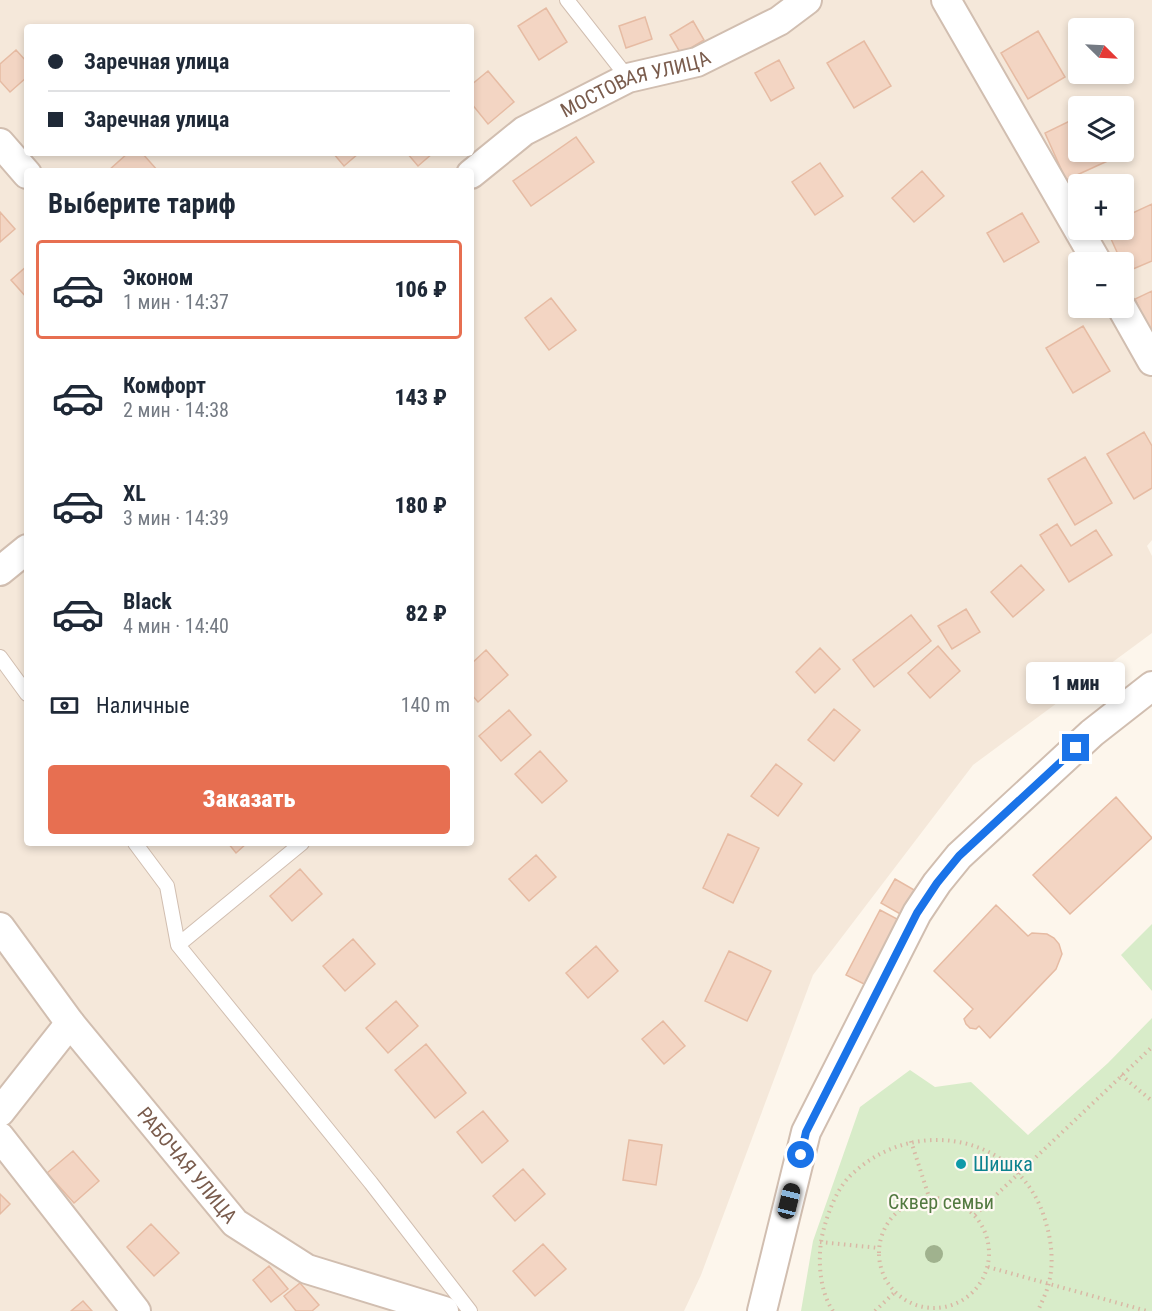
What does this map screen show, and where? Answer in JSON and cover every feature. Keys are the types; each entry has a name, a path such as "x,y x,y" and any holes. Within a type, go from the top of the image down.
{"street":[{"name":"МОСТОВАЯ УЛИЦА","path":"474,172 524,131 628,78 697,62 779,21 807,0"},
{"path":"946,0 1091,252"},
{"path":"0,143 24,171"},
{"path":"1128,318 1152,361"},
{"path":"0,571 24,551"},
{"path":"762,1311 806,1132 917,913 959,856 1092,733 1152,686"},
{"name":"РАБОЧАЯ УЛИЦА","path":"0,927 70,1023 236,1223 307,1269 444,1311"},
{"path":"0,1112 70,1023"},
{"path":"0,1137 136,1311"}],"lane":[{"path":"567,0 628,78"},
{"path":"0,657 24,690"},
{"path":"137,846 167,886 178,945 372,1183 470,1311"},
{"path":"178,945 298,846"}],"path":[{"path":"975,1215 1152,1047"},
{"path":"1121,1075 1152,1101"},
{"path":"833,1311 820,1275 820,1242 830,1207 849,1177 878,1154 911,1141 950,1139 987,1150 1018,1173 1041,1205 1052,1244 1049,1284 1038,1311"},
{"path":"911,1141 929,1197"},
{"path":"929,1197 946,1198 962,1204 975,1215 986,1230 990,1248 988,1267 982,1280 973,1292 948,1309 926,1309 910,1302 895,1292 880,1264 879,1248 884,1229 895,1214 911,1203 929,1197"},
{"path":"820,1242 879,1248"},
{"path":"988,1267 1147,1311"},
{"path":"875,1311 895,1292"}],"shaded area":[{"path":"0,0 1152,0 1152,540 1147,546 1152,556 1152,633 973,765 813,975 701,1275 684,1311 0,1311"}],"green space":[{"path":"1152,924 1152,991 1121,955"},
{"name":"Сквер семьи","path":"1152,1018 1152,1311 801,1311 813,1241 860,1107 910,1070 935,1087 971,1082 1028,1135 1108,1063"}],"building":[{"path":"546,8 567,42 539,60 518,26"},
{"path":"645,17 652,39 626,48 619,26"},
{"path":"693,21 704,40 681,54 670,35"},
{"path":"1038,31 1065,77 1028,99 1001,53"},
{"path":"864,41 891,86 854,108 827,63"},
{"path":"16,50 24,59 24,80 10,92 0,81 0,64"},
{"path":"779,60 794,88 771,101 755,73"},
{"path":"488,71 514,102 488,124 474,107 474,83"},
{"path":"1068,122 1068,162 1105,162 1079,174 1068,174 1066,180 1045,133"},
{"path":"576,137 594,162 531,206 513,181"},
{"path":"125,156 145,156 155,168 111,168"},
{"path":"336,156 356,156 344,166"},
{"path":"410,156 430,156 418,166"},
{"path":"820,163 843,196 815,215 792,182"},
{"path":"922,171 944,196 914,222 892,198"},
{"path":"1152,204 1152,261 1134,269 1134,252 1117,252 1112,240 1134,240 1134,212"},
{"path":"0,212 15,229 0,242"},
{"path":"1022,213 1039,242 1004,262 987,233"},
{"path":"24,269 24,295 11,280"},
{"path":"1152,291 1152,337 1135,299"},
{"path":"551,298 576,330 549,350 525,318"},
{"path":"1083,326 1110,371 1073,393 1046,348"},
{"path":"1144,432 1152,446 1152,488 1134,499 1107,454"},
{"path":"1085,457 1112,503 1075,525 1048,479"},
{"path":"1057,524 1071,546 1096,530 1112,555 1069,582 1040,535"},
{"path":"1021,565 1044,590 1013,617 991,592"},
{"path":"966,609 980,632 952,649 938,626"},
{"path":"911,615 931,641 874,687 853,660"},
{"path":"938,646 960,671 930,698 908,673"},
{"path":"820,648 840,669 815,693 796,672"},
{"path":"486,650 508,675 478,702 474,697 474,661"},
{"path":"834,709 860,730 834,761 808,740"},
{"path":"509,710 531,735 501,761 479,736"},
{"path":"540,751 567,781 542,803 515,774"},
{"path":"776,764 802,784 778,816 751,796"},
{"path":"1116,797 1152,838 1070,914 1033,875"},
{"path":"728,834 759,848 733,903 703,888"},
{"path":"230,846 244,846 236,853"},
{"path":"536,855 556,877 529,901 509,879"},
{"path":"300,869 322,894 292,921 270,896"},
{"path":"895,879 916,891 902,915 881,903"},
{"path":"996,905 1028,936 1032,933 1047,934 1054,938 1062,954 1056,969 990,1038 979,1026 976,1029 966,1024 964,1019 973,1009 934,971"},
{"path":"880,910 899,920 866,985 846,975"},
{"path":"353,939 375,964 345,991 323,966"},
{"path":"596,946 618,971 588,998 566,973"},
{"path":"729,951 771,971 747,1021 705,1001"},
{"path":"396,1001 418,1026 388,1053 366,1028"},
{"path":"663,1021 685,1046 664,1064 642,1039"},
{"path":"426,1044 466,1093 435,1118 395,1070"},
{"path":"483,1111 508,1141 482,1163 457,1132"},
{"path":"629,1140 662,1145 656,1185 623,1180"},
{"path":"73,1151 99,1181 74,1203 47,1173"},
{"path":"523,1169 545,1194 515,1221 493,1196"},
{"path":"0,1194 10,1204 0,1214"},
{"path":"151,1224 179,1253 154,1276 127,1247"},
{"path":"543,1244 566,1269 535,1296 513,1271"},
{"path":"269,1266 288,1289 271,1302 253,1280"},
{"path":"300,1283 319,1305 312,1311 296,1311 284,1296"},
{"path":"83,1301 92,1311 71,1311"}],"place":[{"name":"Шишка","path":"961,1164"}],"route":[{"path":"801,1155 806,1132 917,913 937,883 959,856 1076,748"}]}
